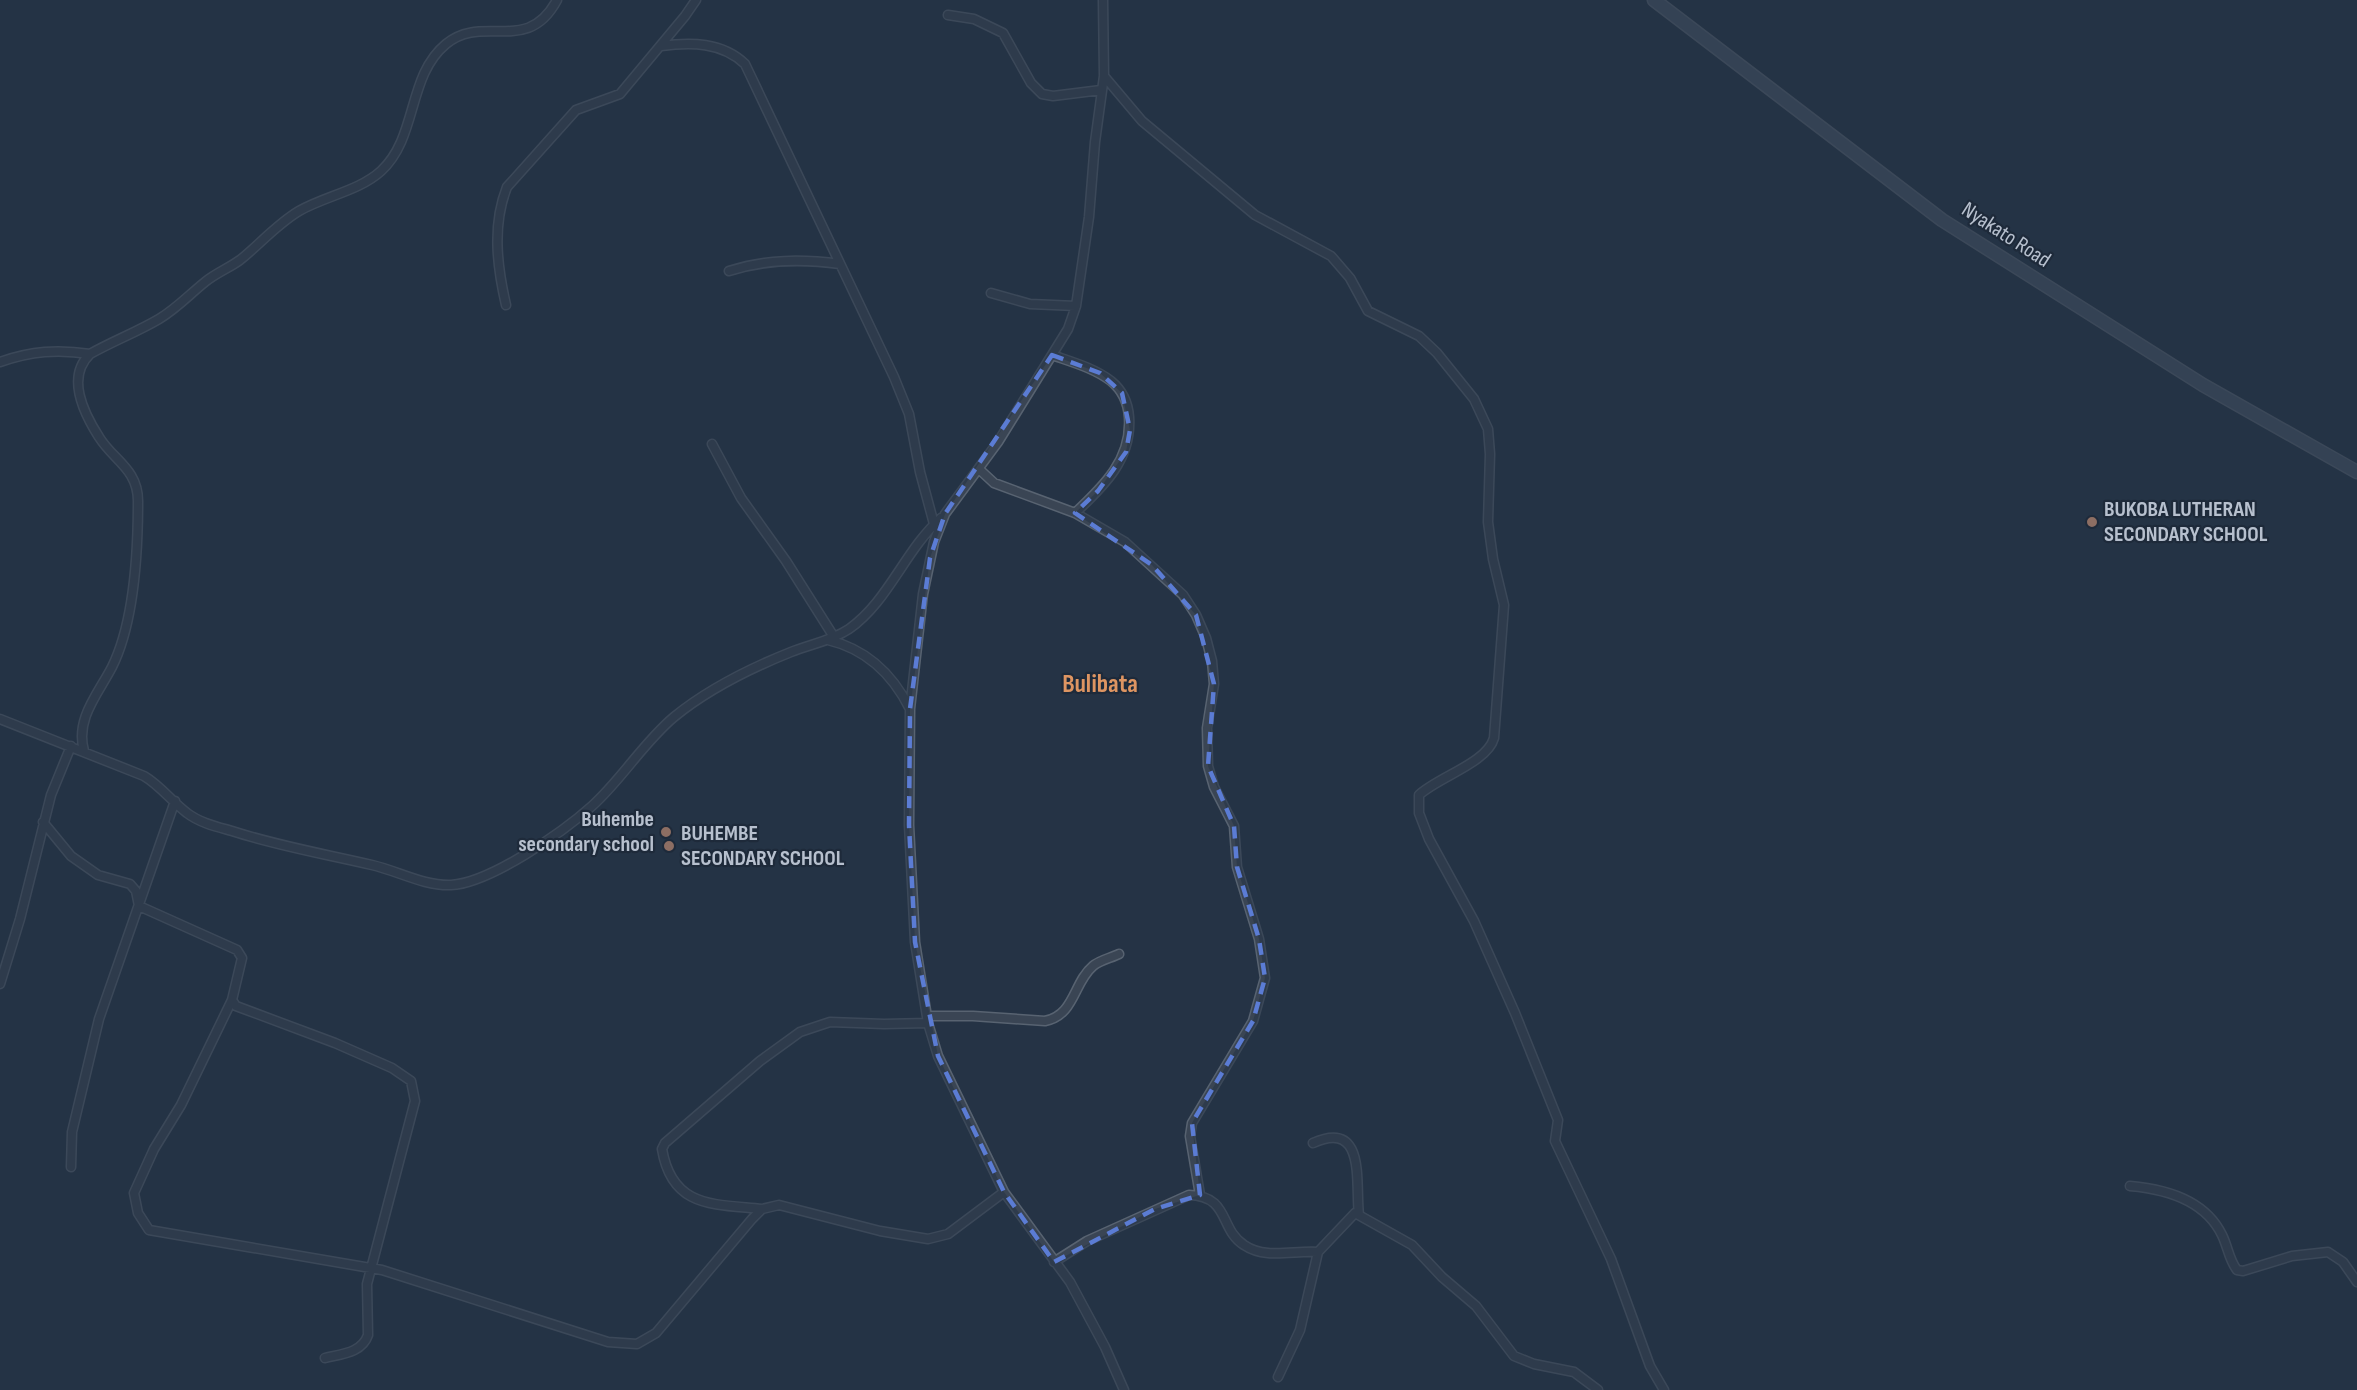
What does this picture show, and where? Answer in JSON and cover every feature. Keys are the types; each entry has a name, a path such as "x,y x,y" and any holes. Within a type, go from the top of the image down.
{"street":[{"path":"84,751 81,741 86,713 111,669 125,630 138,494 131,472 99,437 78,390 79,370 90,354 160,318 211,278 240,260 299,211 364,182 380,171 393,157 406,128 416,91 428,66 444,45 455,37 469,32 513,33 524,30 552,10 557,0"},
{"path":"506,305 498,272 497,246 503,198 507,187 565,119 586,105 605,101 620,94 696,0"},
{"path":"0,719 144,776 188,814 201,821 272,844 372,865 437,884 460,883 528,852 593,805 656,734 687,708 772,660 831,639 849,628 872,607 920,539 945,514 980,470 1068,329 1076,306 1089,218 1104,76 1103,0"},
{"name":"Nyakato Road","path":"1654,0 1958,230 2203,385 2357,472"},
{"path":"948,15 974,19 1003,33 1031,83 1042,94 1053,96 1101,90"},
{"path":"660,46 710,45 733,52 745,64 866,315 909,414 924,492 934,524"},
{"path":"1104,76 1142,121 1255,215 1331,256 1350,278 1368,311 1419,336 1458,377 1481,413 1488,429 1490,454 1488,522 1493,559 1504,605 1494,738 1483,754 1429,786 1419,795 1419,813 1429,839 1474,921 1515,1013 1558,1120 1555,1141 1611,1259 1650,1366 1664,1390"},
{"path":"729,271 781,261 806,260 840,264"},
{"path":"991,293 1030,304 1076,306"},
{"path":"0,362 28,353 45,351 90,354"},
{"path":"1052,355 1100,374 1113,383 1122,393 1128,409 1130,430 1126,452 1098,491 1075,513"},
{"path":"712,444 741,498 786,561 831,639 856,650 884,670 902,693 910,709"},
{"path":"980,470 1004,488 1075,513 1125,542 1184,595 1196,615 1212,661 1214,684 1207,728 1208,766 1214,788 1234,826 1237,867 1259,939 1265,978 1253,1021 1192,1123 1190,1136 1200,1195"},
{"path":"945,514 934,542 928,567 910,709 909,825 913,907 917,952 928,1019 951,1084 1004,1192 1070,1282 1105,1347 1124,1390"},
{"path":"0,984 20,919 43,822 71,746"},
{"path":"70,1167 72,1132 89,1053 175,801"},
{"path":"43,822 70,856 98,875 130,884 136,891 139,906"},
{"path":"139,906 237,951 242,958 232,1000 182,1105 144,1170 135,1193 138,1213 149,1230 372,1268 600,1339 637,1344 656,1333 709,1268 762,1209"},
{"path":"1004,1192 948,1234 928,1239 880,1231 792,1207 779,1205 762,1209 697,1201 676,1186 669,1173 662,1149 665,1143 760,1061 800,1032 830,1022 884,1024 973,1016 1045,1021 1055,1019 1068,1008 1094,965 1119,954"},
{"path":"232,1000 239,1008 335,1043 392,1068 411,1081 415,1101 367,1284 368,1335 360,1348 325,1358"},
{"path":"1313,1143 1334,1138 1343,1140 1350,1146 1354,1154 1359,1180 1359,1215"},
{"path":"2130,1185 2174,1194 2193,1203 2215,1224 2237,1270 2243,1271 2292,1256 2328,1252 2343,1262 2357,1282"},
{"path":"1054,1262 1088,1241 1189,1195 1200,1195 1220,1207 1243,1245 1273,1254 1318,1252"},
{"path":"1278,1377 1300,1330 1318,1252 1350,1215 1359,1215 1412,1245 1442,1277 1476,1306 1514,1356 1534,1364 1574,1372 1598,1390"}],"highlighted area":[{"path":"1052,355 1100,373 1122,393 1130,430 1126,452 1098,491 1075,513 1152,565 1196,615 1214,684 1208,766 1234,826 1237,867 1259,939 1265,978 1253,1021 1192,1123 1200,1195 1155,1209 1054,1262 1004,1192 938,1056 915,942 909,825 910,709 930,558 945,514"}],"place":[{"name":"BUKOBA LUTHERAN SECONDARY SCHOOL","path":"2092,522"},
{"name":"Buhembe secondary school","path":"666,832"},
{"name":"BUHEMBE SECONDARY SCHOOL","path":"669,846"}],"district":[{"name":"Bulibata","path":"1100,684"}]}
